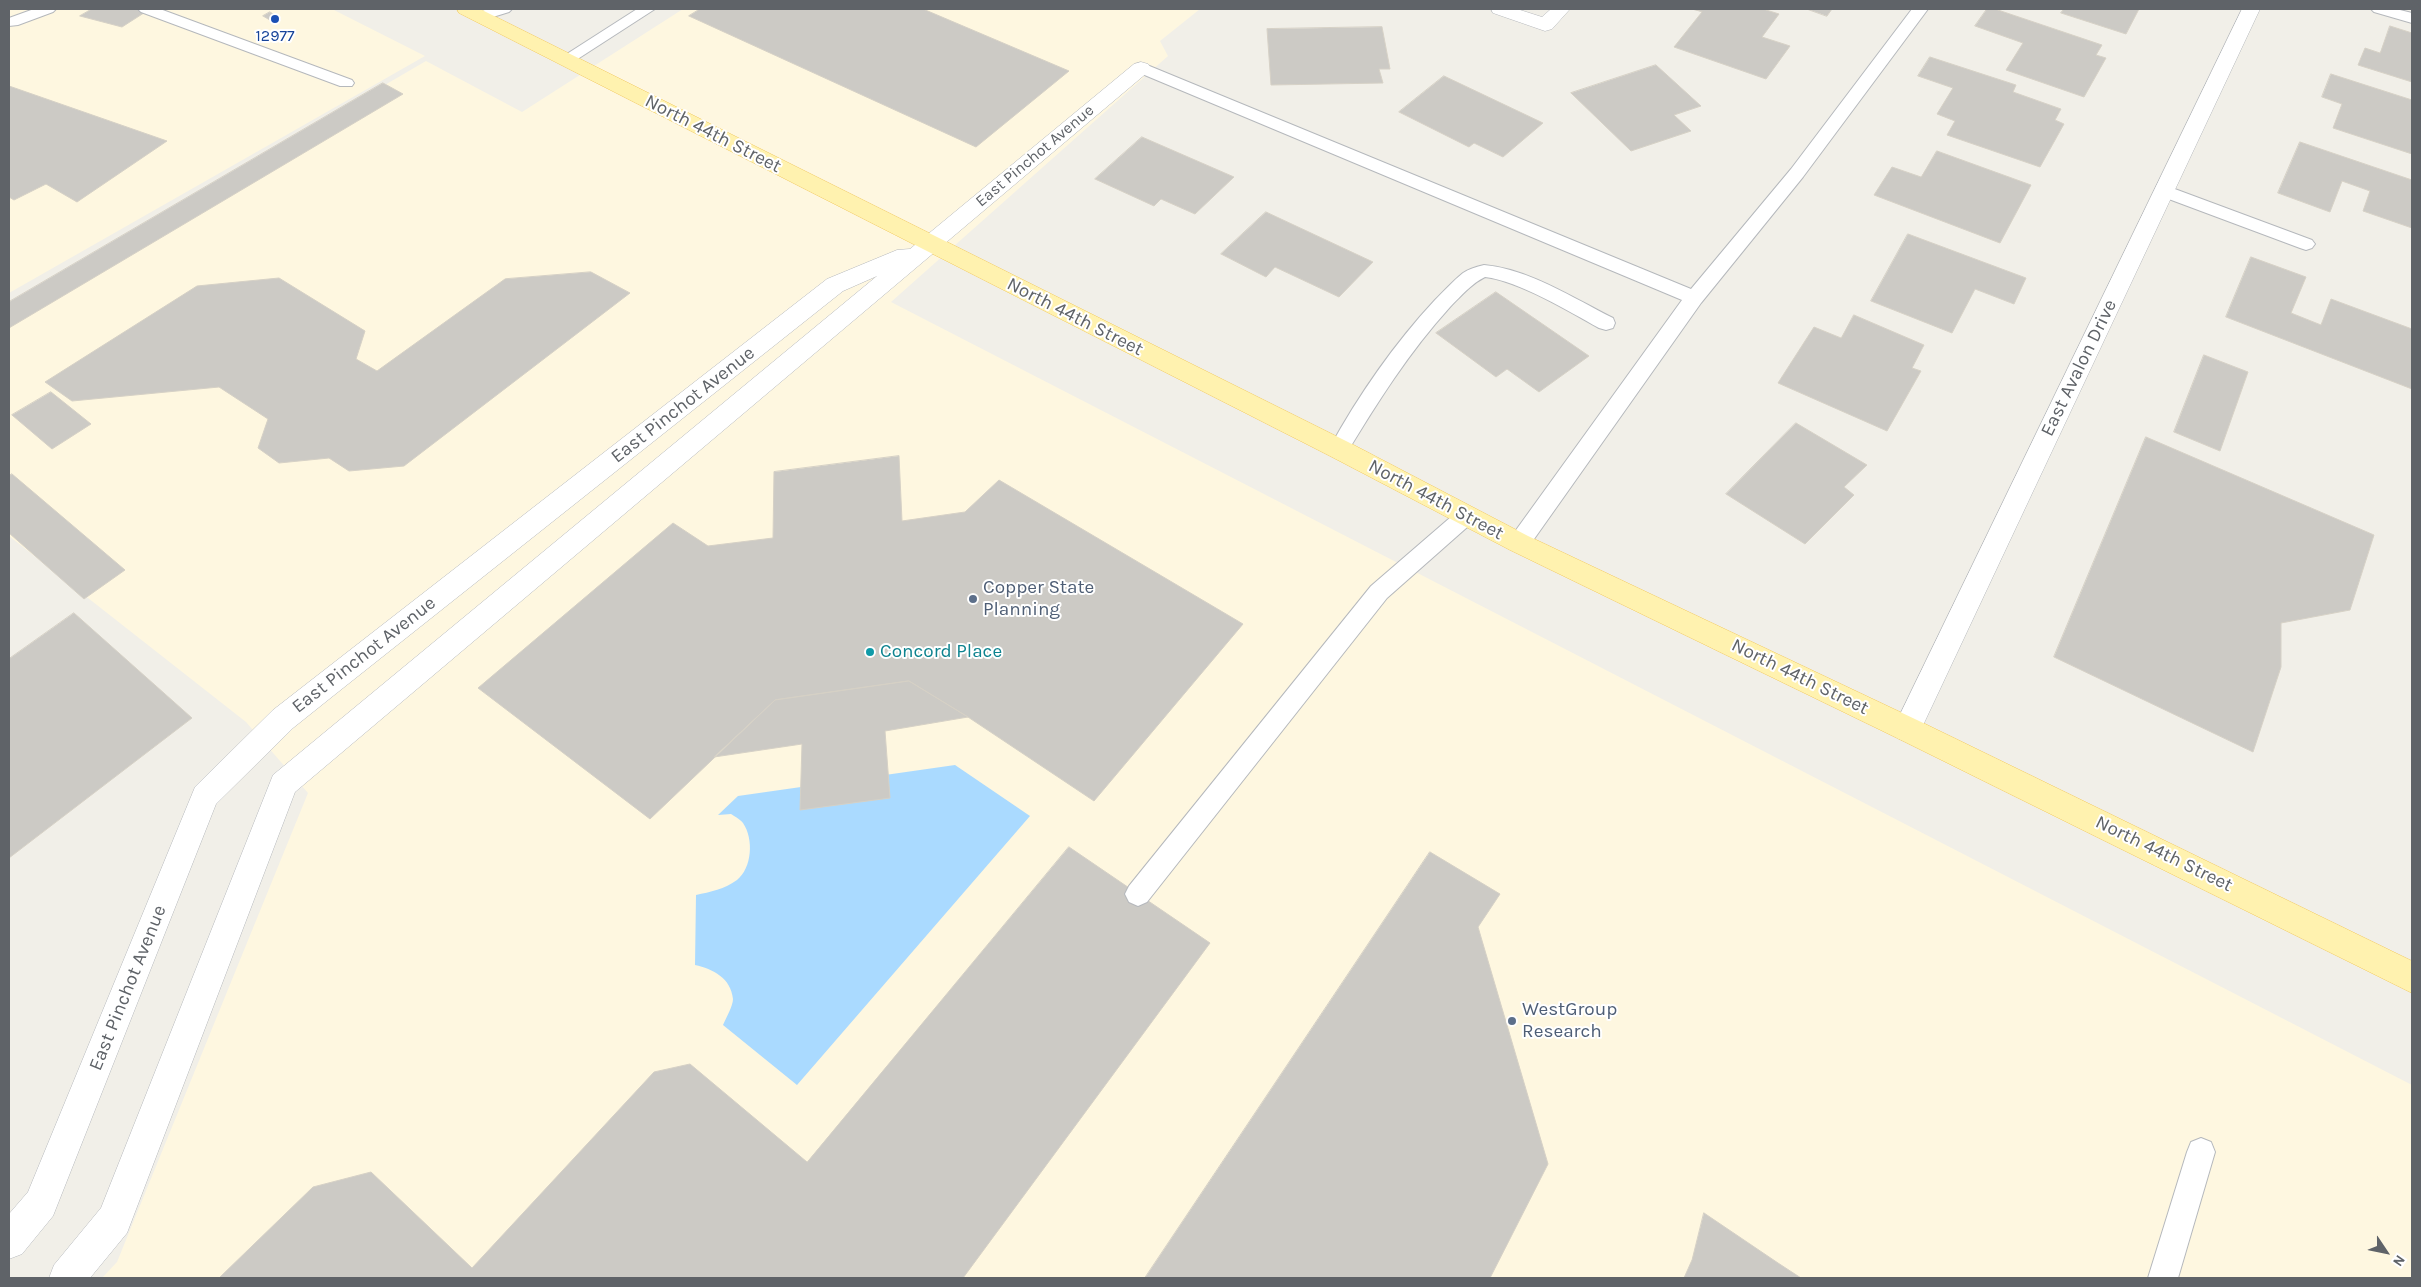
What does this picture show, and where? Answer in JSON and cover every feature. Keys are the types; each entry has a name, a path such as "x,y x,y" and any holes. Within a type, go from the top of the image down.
{"main road":[{"name":"North 44th Street","path":"473,12 1339,449 1519,543 1907,728 2412,977"}],"street":[{"path":"1500,9 1545,25 1561,9"},
{"name":"East Avalon Drive","path":"1907,728 2251,9"},
{"name":"East Pinchot Avenue","path":"67,1278 114,1220 283,784 1141,68"},
{"name":"East Pinchot Avenue","path":"9,1241 42,1204 205,796 316,692 835,285 930,244"}],"lane":[{"path":"12,22 48,9"},
{"path":"146,9 346,83"},
{"path":"473,12 504,9"},
{"path":"567,59 647,9"},
{"path":"1519,543 1694,298 1797,172 1920,9"},
{"path":"2379,9 2412,18"},
{"path":"1141,68 1694,298"},
{"path":"2164,191 2306,244"},
{"path":"1339,449 1377,387 1422,324 1469,278 1485,271 1512,277 1606,323"},
{"path":"1138,894 1379,592 1466,516"},
{"path":"2162,1278 2201,1152"}],"shaded area":[{"path":"9,9 332,9 425,56 9,293"},
{"path":"683,9 1200,9 1160,41 1168,56 891,302 2412,1085 2412,1278 102,1278 117,1262 308,793 246,722 9,536 9,304 426,61 522,112"}],"water":[{"path":"955,765 1030,816 797,1085 723,1025 733,1002 729,985 714,972 695,965 696,895 722,888 737,880 746,868 750,853 749,837 743,823 731,814 718,815 738,796"}],"building":[{"path":"92,9 150,9 122,27 80,16"},
{"path":"700,9 923,9 1069,71 976,147 689,16"},
{"path":"1692,9 1763,9 1779,14 1762,37 1790,46 1766,79 1674,47 1702,12"},
{"path":"1807,9 1832,9 1827,16"},
{"path":"1987,9 1995,9 2102,45 2096,55 2106,58 2084,97 2006,70 2023,43 1975,26"},
{"path":"2064,9 2139,9 2126,34 2061,13"},
{"path":"270,12 281,19 275,23 263,16"},
{"path":"2390,26 2412,33 2412,82 2358,65 2365,48 2380,53"},
{"path":"1382,27 1390,69 1379,69 1383,83 1271,85 1267,29"},
{"path":"1930,57 2016,85 2013,92 2061,109 2055,120 2064,124 2040,167 1947,135 1955,121 1937,114 1953,88 1918,76"},
{"path":"1656,65 1701,106 1674,115 1691,131 1631,151 1571,93"},
{"path":"2331,74 2412,100 2412,154 2333,128 2342,104 2322,97"},
{"path":"1444,76 1543,123 1503,157 1474,143 1469,147 1399,112"},
{"path":"383,83 403,94 9,328 9,302"},
{"path":"9,86 167,141 77,202 46,184 14,200 9,197"},
{"path":"1142,137 1234,177 1195,214 1161,199 1154,206 1095,179"},
{"path":"2300,142 2412,180 2412,228 2363,211 2370,191 2342,181 2330,212 2278,193"},
{"path":"1937,151 2031,185 2000,243 1874,195 1892,167 1921,177"},
{"path":"1266,212 1373,262 1339,297 1275,267 1266,277 1221,254"},
{"path":"1908,234 2026,278 2014,304 1975,289 1952,333 1871,301"},
{"path":"2251,257 2306,277 2291,313 2321,325 2331,299 2412,329 2412,389 2226,317"},
{"path":"591,272 630,293 404,466 349,471 329,458 279,463 258,448 268,419 219,387 72,401 45,382 197,286 279,278 365,331 356,359 377,371 505,279"},
{"path":"1496,292 1589,356 1539,392 1507,369 1496,377 1436,333"},
{"path":"1854,315 1924,345 1912,368 1921,371 1887,431 1778,383 1814,327 1841,338"},
{"path":"2204,355 2248,372 2220,451 2174,432"},
{"path":"51,392 91,424 52,449 12,415"},
{"path":"1796,423 1867,465 1844,487 1854,495 1805,544 1726,494"},
{"path":"2146,437 2374,535 2350,610 2281,623 2281,667 2253,752 2054,657"},
{"name":"Concord Place","path":"899,456 902,521 965,512 999,480 1243,624 1094,801 968,717 909,681 775,700 650,819 478,688 673,523 708,546 773,538 774,472"},
{"path":"12,474 125,570 84,599 9,533 9,476"},
{"path":"74,613 192,718 9,858 9,659"},
{"path":"909,681 968,717 885,731 890,798 800,810 802,744 714,757 775,700"},
{"path":"1069,847 1210,943 963,1278 219,1278 313,1187 371,1172 472,1268 654,1072 690,1064 807,1162"},
{"path":"1430,852 1500,894 1478,927 1548,1164 1490,1278 1145,1278"},
{"path":"1704,1213 1801,1278 1684,1278 1692,1260"}],"place":[{"name":"12977","path":"275,19"},
{"name":"Copper State Planning","path":"973,599"},
{"name":"Concord Place","path":"870,652"},
{"name":"WestGroup Research","path":"1512,1021"}]}
